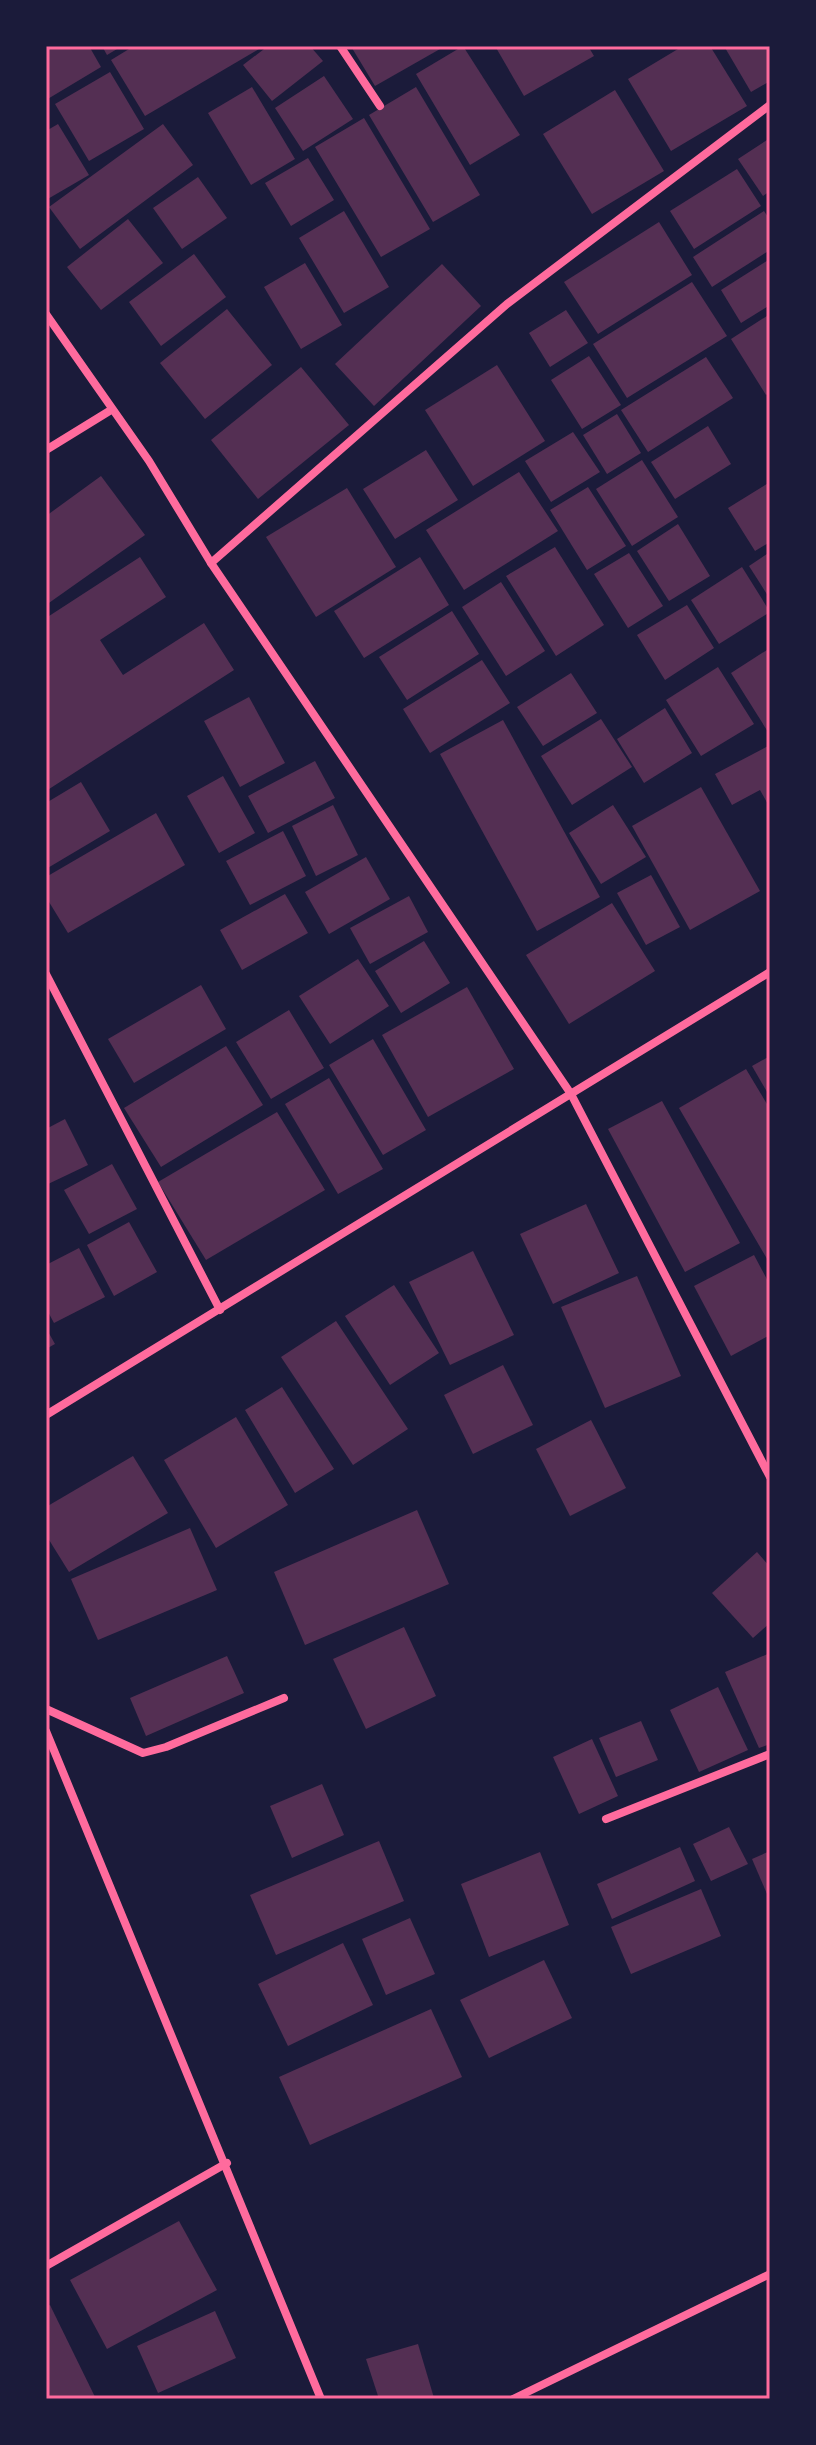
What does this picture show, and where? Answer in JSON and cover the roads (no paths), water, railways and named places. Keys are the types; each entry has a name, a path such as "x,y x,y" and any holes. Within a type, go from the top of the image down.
{"street":[{"path":"340,46 380,106"},
{"path":"211,563 507,304 770,105"},
{"path":"46,314 149,461 211,563 571,1094 770,1477"},
{"path":"46,450 111,410"},
{"path":"46,1415 770,972"},
{"path":"46,974 220,1310"},
{"path":"46,1709 143,1753 166,1747 284,1698"},
{"path":"46,1731 227,2163 321,2399"},
{"path":"606,1819 770,1754"},
{"path":"46,2266 227,2163"},
{"path":"513,2399 770,2274"}]}
